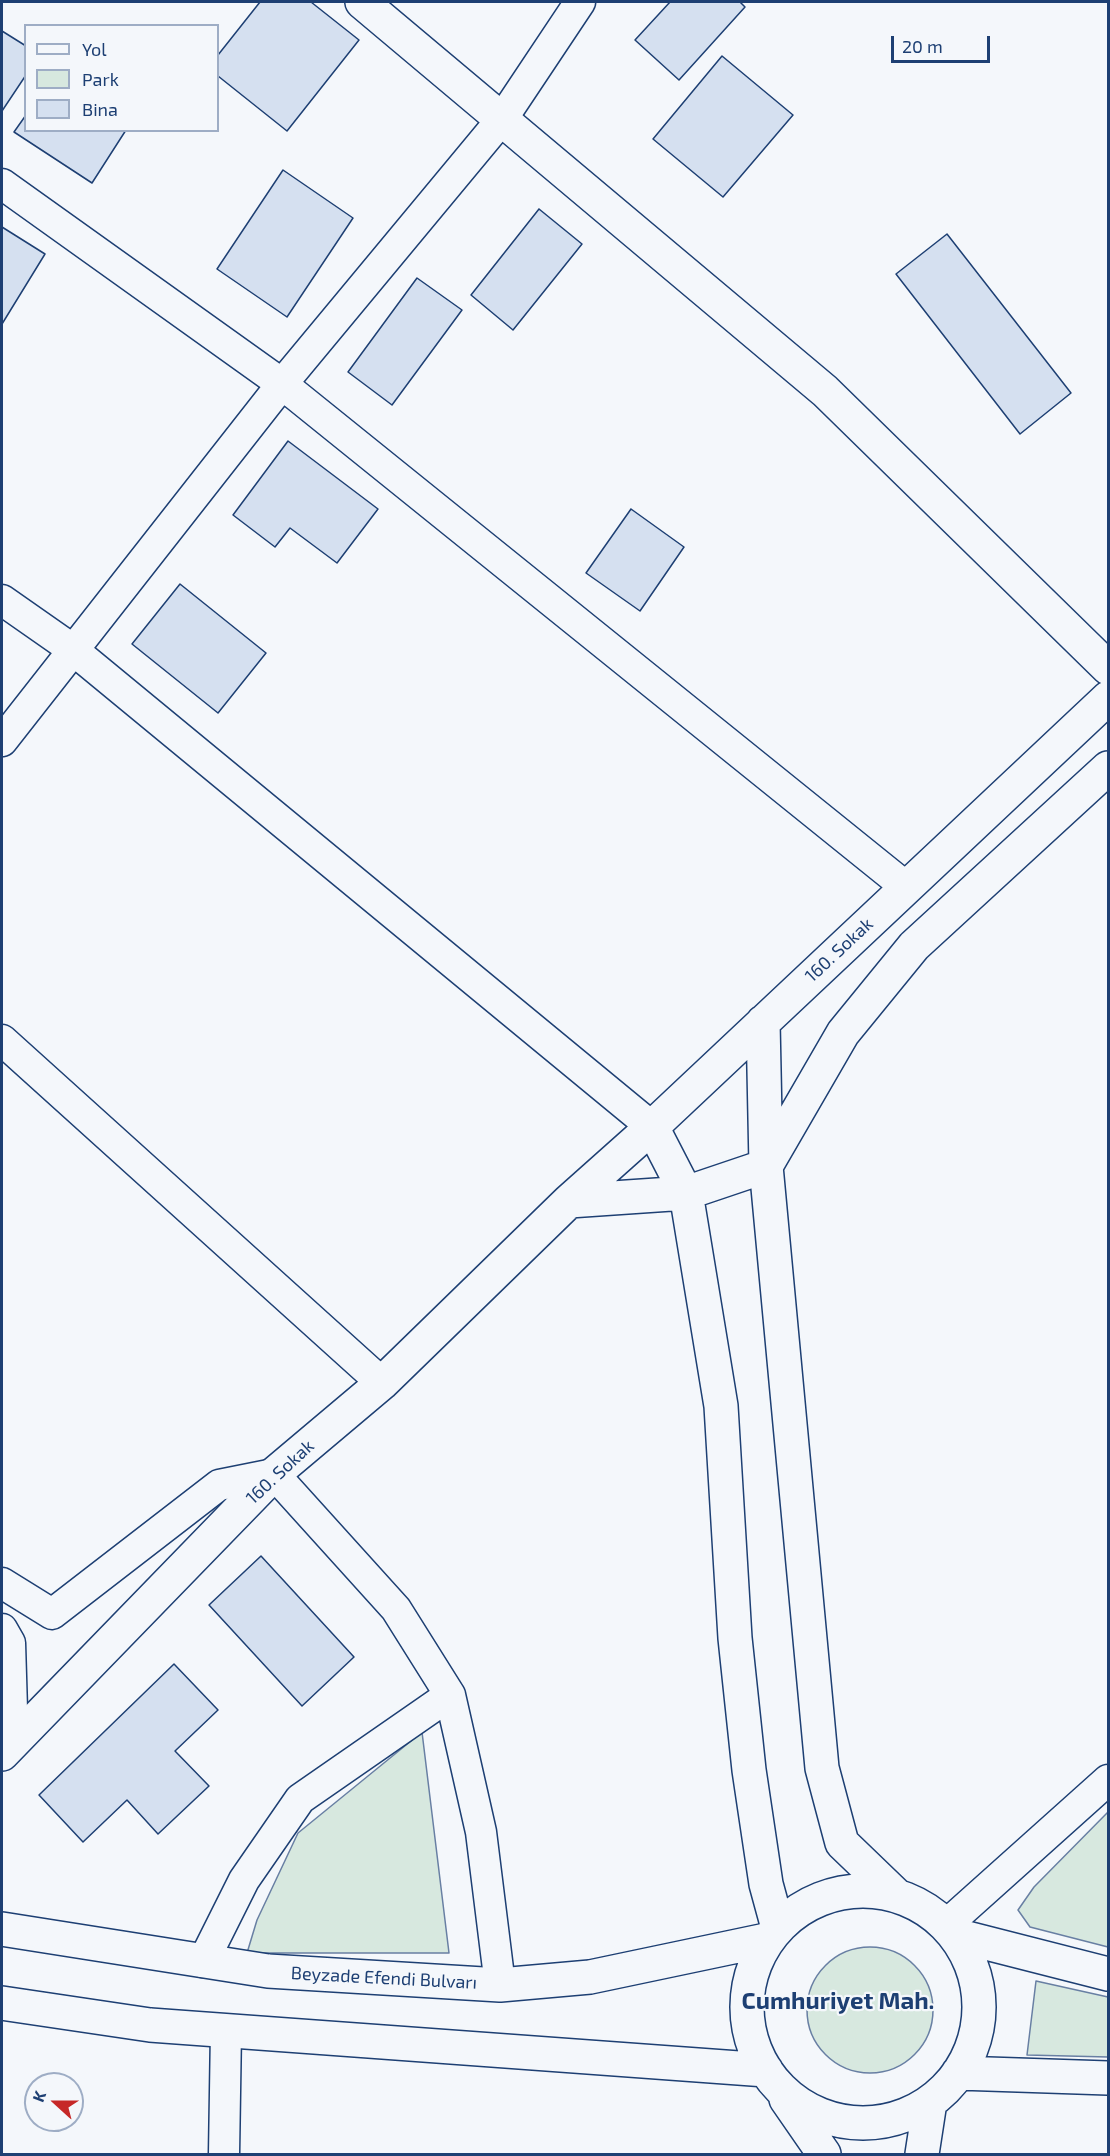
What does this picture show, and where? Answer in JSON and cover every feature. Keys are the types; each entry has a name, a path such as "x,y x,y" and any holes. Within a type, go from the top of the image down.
{"main road":[{"path":"362,2 825,391 1108,668"},
{"name":"160. Sokak","path":"8,1749 274,1474 382,1383 569,1201 652,1127 1108,698"},
{"path":"569,1201 686,1193 766,1166 843,1033 914,946 1108,768"},
{"path":"2,2003 150,2025 773,2080 814,2113 853,2123 893,2120 930,2102 958,2073 974,2040 979,2004 972,1968 950,1931 929,1910 896,1894 842,1843 822,1768 766,1166 763,1022"},
{"path":"652,1127 686,1193 721,1406 735,1638 749,1770 772,1934"},
{"path":"824,2154 757,2057 746,2018 750,1977 772,1934 792,1914 824,1897 860,1890 896,1894"},
{"name":"Beyzade Efendi Bulvarı","path":"2,1929 268,1971 500,1985 590,1977 772,1934"},
{"path":"950,1931 1108,1974"},
{"path":"958,2073 1108,2078"},
{"path":"922,2154 930,2102"}],"street":[{"path":"2,741 282,384 502,119 580,2"},
{"path":"2,184 282,384 906,887"},
{"path":"2,600 72,649 652,1127"},
{"path":"2,1040 382,1383"},
{"path":"2,1582 52,1614 219,1485 274,1474 396,1609 450,1695 481,1832 500,1985"},
{"path":"2,1629 9,1643 8,1749"},
{"path":"203,1962 244,1880 300,1799 450,1695"},
{"path":"950,1931 1108,1780"},
{"path":"224,2154 226,2030"}],"green space":[{"path":"422,1732 449,1953 247,1953 257,1920 298,1833"},
{"path":"1108,1812 1108,1947 1030,1927 1018,1910 1034,1887"},
{"path":"870,1947 894,1952 914,1966 928,1986 933,2010 928,2034 914,2054 894,2068 870,2073 846,2068 826,2054 812,2034 807,2010 812,1986 826,1966 846,1952"},
{"path":"1036,1981 1108,1997 1108,2057 1027,2055"}],"building":[{"path":"260,2 311,2 359,40 287,131 219,77 219,54"},
{"path":"670,2 740,2 745,7 679,80 635,40"},
{"path":"2,31 24,45 24,78 2,111"},
{"path":"722,56 793,115 723,197 653,139"},
{"path":"24,118 24,132 125,132 92,183 14,132"},
{"path":"283,170 353,218 287,317 217,269"},
{"path":"539,209 582,244 513,330 471,295"},
{"path":"2,227 45,254 2,324"},
{"path":"947,234 1071,393 1020,434 896,274"},
{"path":"417,278 462,310 392,405 348,372"},
{"path":"288,441 378,509 337,563 290,528 275,547 233,515"},
{"path":"631,509 684,547 640,611 586,573"},
{"path":"180,584 266,653 218,713 132,644"},
{"path":"261,1556 354,1657 302,1706 209,1605"},
{"path":"174,1664 218,1710 175,1751 209,1786 158,1834 127,1800 83,1842 39,1795"}],"district":[{"name":"Cumhuriyet Mah.","path":"838,2001"}]}
